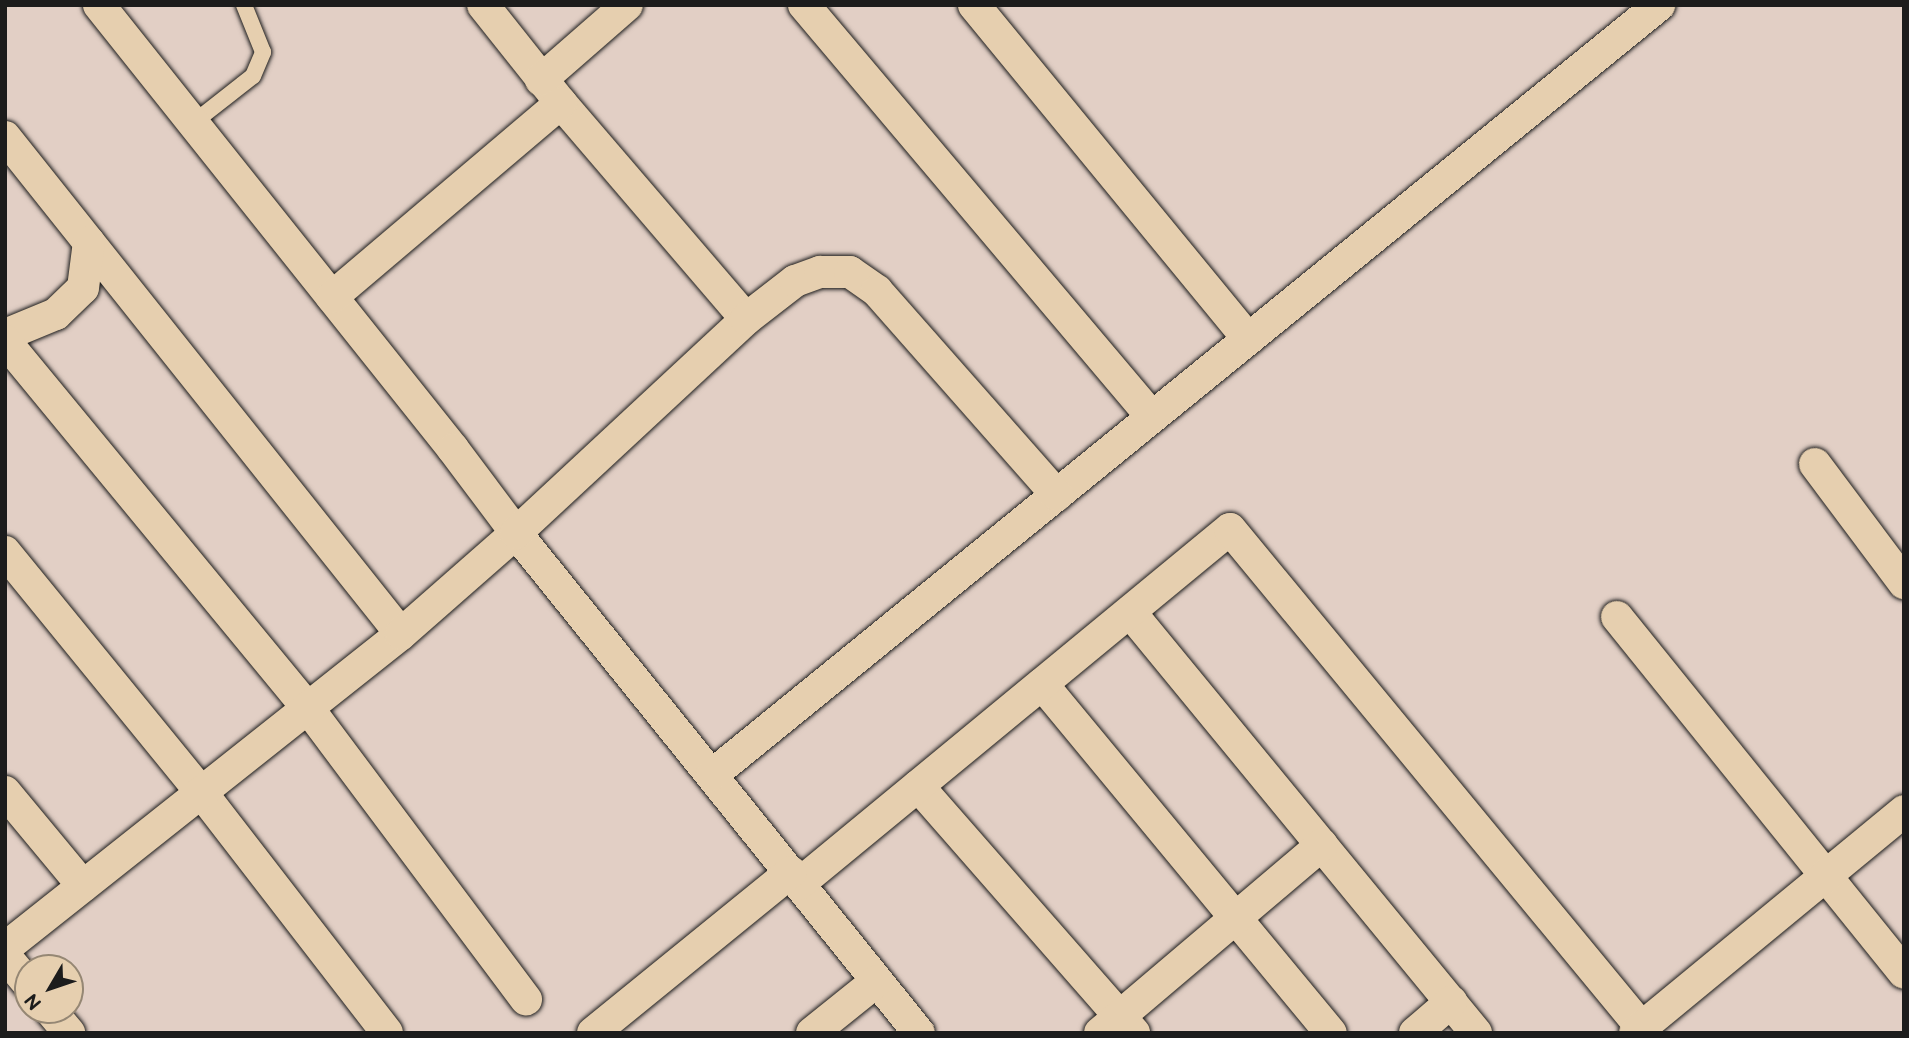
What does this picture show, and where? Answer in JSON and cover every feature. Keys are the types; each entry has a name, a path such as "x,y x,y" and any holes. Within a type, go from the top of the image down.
{"street":[{"path":"99,5 516,533 919,1033"},
{"path":"482,5 551,91 746,319"},
{"path":"332,297 551,91 627,5"},
{"path":"804,5 1152,417"},
{"path":"974,5 1248,339"},
{"path":"712,775 1659,5"},
{"path":"5,137 401,634"},
{"path":"5,335 56,314 83,288 89,242"},
{"path":"5,948 401,634 516,533 746,319 795,281 820,272 849,272 877,291 1057,495"},
{"path":"5,341 307,708 526,999"},
{"path":"1815,464 1904,583"},
{"path":"593,1033 918,786 1230,529 1641,1031 1904,811"},
{"path":"5,552 201,792 387,1033"},
{"path":"1130,612 1476,1033"},
{"path":"1617,617 1904,973"},
{"path":"1042,684 1331,1033"},
{"path":"918,786 1118,1027 1322,845"},
{"path":"5,792 83,886"},
{"path":"812,1033 877,981"},
{"path":"1415,1033 1451,1002"}],"lane":[{"path":"193,123 253,76 263,51 244,5"}]}
